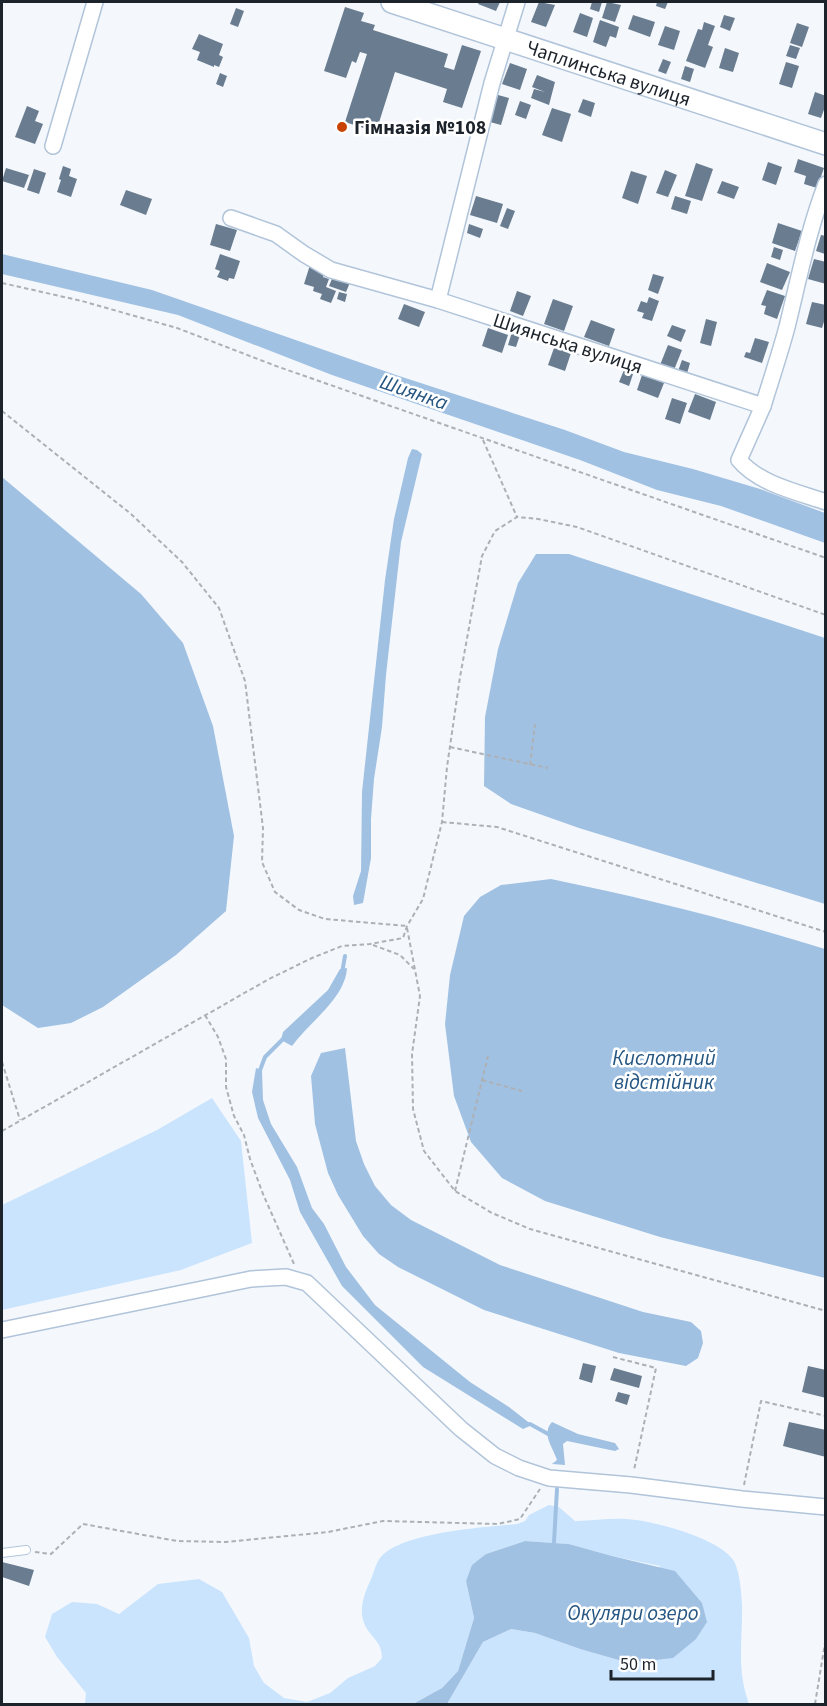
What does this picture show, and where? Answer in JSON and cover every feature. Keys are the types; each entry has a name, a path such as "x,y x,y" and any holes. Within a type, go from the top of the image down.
{"street":[{"path":"53,146 95,2"},
{"name":"Чаплинська вулиця","path":"393,2 825,144"},
{"path":"438,300 492,83 517,2"},
{"path":"825,184 815,212 787,326 763,406 739,460 748,471 785,488 825,502"},
{"name":"Шиянська вулиця","path":"231,218 276,234 331,270 438,300 763,406"},
{"path":"2,1330 252,1279 286,1277 301,1280 326,1300 461,1429 495,1456 519,1468 549,1478 825,1507"}],"lane":[{"path":"2,1553 26,1550"}],"path":[{"path":"2,283 82,301 177,328 276,366 825,558"},
{"path":"2,411 131,514 182,562 219,608 245,681 263,828 262,862 276,892 299,910 325,919 406,926"},
{"path":"483,439 517,517"},
{"path":"2,1131 205,1015 312,958 342,946 403,938 406,926 423,899 442,822 460,677 482,556 495,531 517,517 577,527 825,615"},
{"path":"530,765 535,724"},
{"path":"450,747 548,768"},
{"path":"442,822 497,827 825,932"},
{"path":"406,926 420,996 412,1054 413,1109 424,1151 455,1191 492,1213 530,1229 825,1311"},
{"path":"370,944 400,955 416,971"},
{"path":"205,1015 218,1037 226,1059 226,1087 234,1116 244,1135 263,1194 301,1280"},
{"path":"455,1191 488,1056"},
{"path":"2,1062 20,1121"},
{"path":"482,1080 522,1091"},
{"path":"613,1357 656,1368 631,1485"},
{"path":"742,1499 761,1401 825,1416"},
{"path":"26,1550 51,1554 83,1524 177,1541 216,1542 328,1532 383,1521 498,1524 520,1519 549,1478"},
{"path":"816,1704 825,1637"}],"shaded area":[{"path":"212,1098 241,1141 252,1243 181,1270 2,1310 2,1205 157,1130"},
{"path":"549,1505 559,1507 575,1521 626,1519 669,1527 702,1539 728,1554 735,1563 740,1583 741,1666 749,1704 447,1704 483,1642 511,1629 535,1633 629,1663 660,1566 569,1544 525,1541 486,1554 466,1581 474,1618 458,1671 442,1688 413,1704 85,1704 86,1693 57,1657 45,1637 52,1614 72,1602 97,1604 119,1614 158,1584 199,1579 222,1592 249,1638 254,1666 264,1683 284,1698 307,1702 330,1693 348,1678 375,1666 382,1658 379,1645 363,1621 362,1610 364,1596 377,1562 390,1549 405,1542 444,1532 517,1524"}],"water":[{"name":"Шиянка","path":"2,254 152,290 624,452 760,489 825,513 825,543 721,506 657,490 580,460 332,375 178,315 2,274"},
{"path":"412,449 422,454 401,542 382,727 374,779 371,858 363,903 354,905 353,896 361,871 362,792 385,580 394,519"},
{"path":"2,477 141,594 183,643 213,726 234,836 226,911 176,955 103,1007 71,1023 38,1028 2,1005"},
{"path":"536,554 569,554 825,638 825,904 579,828 511,804 484,786 485,717 498,649 518,583"},
{"name":"Кислотний відстійник","path":"551,879 689,911 825,949 825,1278 660,1237 545,1201 502,1178 471,1142 454,1096 445,1024 450,975 464,916 480,897 501,885"},
{"path":"347,968 340,990 326,1009 292,1046 281,1040 283,1032 328,990 340,969"},
{"path":"345,1048 356,1141 375,1186 391,1205 411,1220 500,1265 643,1312 691,1322 701,1331 703,1343 698,1358 686,1366 619,1353 484,1310 398,1267 379,1254 363,1236 338,1195 328,1173 315,1124 311,1076 321,1053"},
{"path":"256,1068 262,1070 263,1100 271,1124 297,1167 312,1208 324,1224 346,1267 375,1305 470,1382 532,1425 523,1429 423,1367 342,1286 300,1212 290,1180 258,1118 252,1092"},
{"path":"552,1422 578,1434 615,1443 619,1449 615,1451 567,1441 563,1444 565,1465 552,1464 557,1460 548,1436"},
{"name":"Окуляри озеро","path":"525,1541 569,1544 675,1571 702,1603 707,1622 696,1639 673,1658 629,1663 535,1633 511,1629 483,1642 447,1704 413,1704 442,1688 458,1671 474,1618 466,1581 472,1565 486,1554"}],"building":[{"path":"479,2 500,2 496,11 478,4"},
{"path":"539,2 555,5 546,27 531,22"},
{"path":"592,2 602,2 599,12 590,9"},
{"path":"607,2 621,5 615,22 602,18"},
{"path":"657,2 668,2 665,9 656,6"},
{"path":"345,7 364,13 361,21 375,25 373,30 448,54 444,67 454,70 462,45 481,51 462,108 443,102 447,89 395,72 376,132 345,122 367,54 360,52 356,63 352,61 346,78 324,71"},
{"path":"236,8 244,11 238,27 230,24"},
{"path":"580,13 593,18 587,37 573,32"},
{"path":"633,15 655,22 650,37 628,29"},
{"path":"724,15 735,18 730,31 720,27"},
{"path":"600,20 619,27 616,38 610,36 606,47 593,42"},
{"path":"704,22 715,26 708,45 713,47 705,68 686,61 698,29 702,30"},
{"path":"797,23 809,27 802,47 790,43"},
{"path":"665,26 680,31 674,50 658,45"},
{"path":"199,34 223,44 219,55 223,57 219,67 197,60 200,52 192,49"},
{"path":"790,45 800,48 796,59 786,56"},
{"path":"725,48 739,53 733,72 719,68"},
{"path":"663,59 671,62 666,74 658,71"},
{"path":"786,62 799,66 792,88 779,84"},
{"path":"510,63 527,69 520,90 502,84"},
{"path":"685,66 694,69 690,82 681,79"},
{"path":"220,73 227,76 223,87 216,84"},
{"path":"537,75 555,82 549,105 531,98 534,89 545,92 532,87"},
{"path":"815,92 826,96 821,118 808,114"},
{"path":"498,95 509,98 501,125 490,122"},
{"path":"583,99 595,103 591,117 578,112"},
{"path":"520,101 531,105 526,119 515,115"},
{"path":"27,106 39,111 35,121 43,124 35,144 15,137"},
{"path":"552,108 571,114 562,142 542,135"},
{"path":"798,159 824,168 817,188 804,184 806,176 794,172"},
{"path":"768,162 782,167 776,185 762,180"},
{"path":"696,163 713,169 702,201 685,196"},
{"path":"63,166 71,169 69,176 77,179 71,197 57,192"},
{"path":"6,168 29,175 24,188 2,181"},
{"path":"34,169 46,173 39,194 27,190"},
{"path":"665,170 677,175 668,197 656,193"},
{"path":"631,171 647,176 638,204 622,198"},
{"path":"722,181 739,187 734,199 717,193"},
{"path":"126,190 152,199 146,215 120,205"},
{"path":"476,196 503,204 497,223 470,215"},
{"path":"675,196 691,201 687,214 671,209"},
{"path":"507,208 515,211 508,229 500,226"},
{"path":"778,223 802,231 795,251 772,243"},
{"path":"216,224 237,230 230,251 210,245"},
{"path":"469,224 483,229 480,238 467,233"},
{"path":"821,235 826,236 825,254 816,251"},
{"path":"774,247 783,250 780,260 771,257"},
{"path":"220,254 240,261 234,279 229,278 228,281 217,277 220,271 215,269"},
{"path":"814,259 826,262 826,284 808,279"},
{"path":"767,263 790,272 782,290 760,282"},
{"path":"310,265 325,270 323,277 329,279 326,287 336,291 331,303 320,299 322,294 313,291 314,287 304,284"},
{"path":"334,274 351,280 346,292 329,286"},
{"path":"653,274 664,277 658,294 648,290"},
{"path":"767,290 785,296 777,319 764,314 766,306 761,305"},
{"path":"517,291 531,296 523,316 510,311"},
{"path":"339,292 347,294 345,302 337,299"},
{"path":"649,297 659,301 652,321 642,318 644,313 637,311 641,301 647,303"},
{"path":"553,299 573,306 564,331 544,324"},
{"path":"812,302 826,305 822,328 806,324"},
{"path":"404,304 425,312 419,327 398,319"},
{"path":"706,319 717,322 711,346 700,343"},
{"path":"591,320 615,329 609,346 584,337"},
{"path":"672,325 686,330 681,342 667,336"},
{"path":"488,328 508,335 502,353 482,346"},
{"path":"512,332 520,335 516,347 508,345"},
{"path":"755,338 769,342 762,363 744,357 746,352 750,353"},
{"path":"668,345 682,350 674,370 660,365"},
{"path":"554,348 571,353 565,371 548,365"},
{"path":"682,360 690,363 686,377 677,374"},
{"path":"624,370 633,374 629,386 619,382"},
{"path":"642,375 664,383 658,398 637,390"},
{"path":"695,394 716,402 710,420 688,412"},
{"path":"672,398 687,403 680,424 665,419"},
{"path":"583,1363 596,1366 592,1383 579,1379"},
{"path":"808,1366 826,1370 826,1398 802,1392"},
{"path":"614,1368 642,1376 639,1388 610,1380"},
{"path":"618,1392 630,1395 627,1405 615,1401"},
{"path":"789,1422 826,1430 826,1457 783,1446"},
{"path":"2,1562 34,1570 29,1586 2,1577"}],"waterway":[{"path":"342,973 345,956"},
{"path":"259,1073 265,1057 284,1038"},
{"path":"530,1424 550,1435"},
{"path":"554,1542 557,1489"}],"place":[{"name":"Гімназія №108","path":"342,127"}]}
